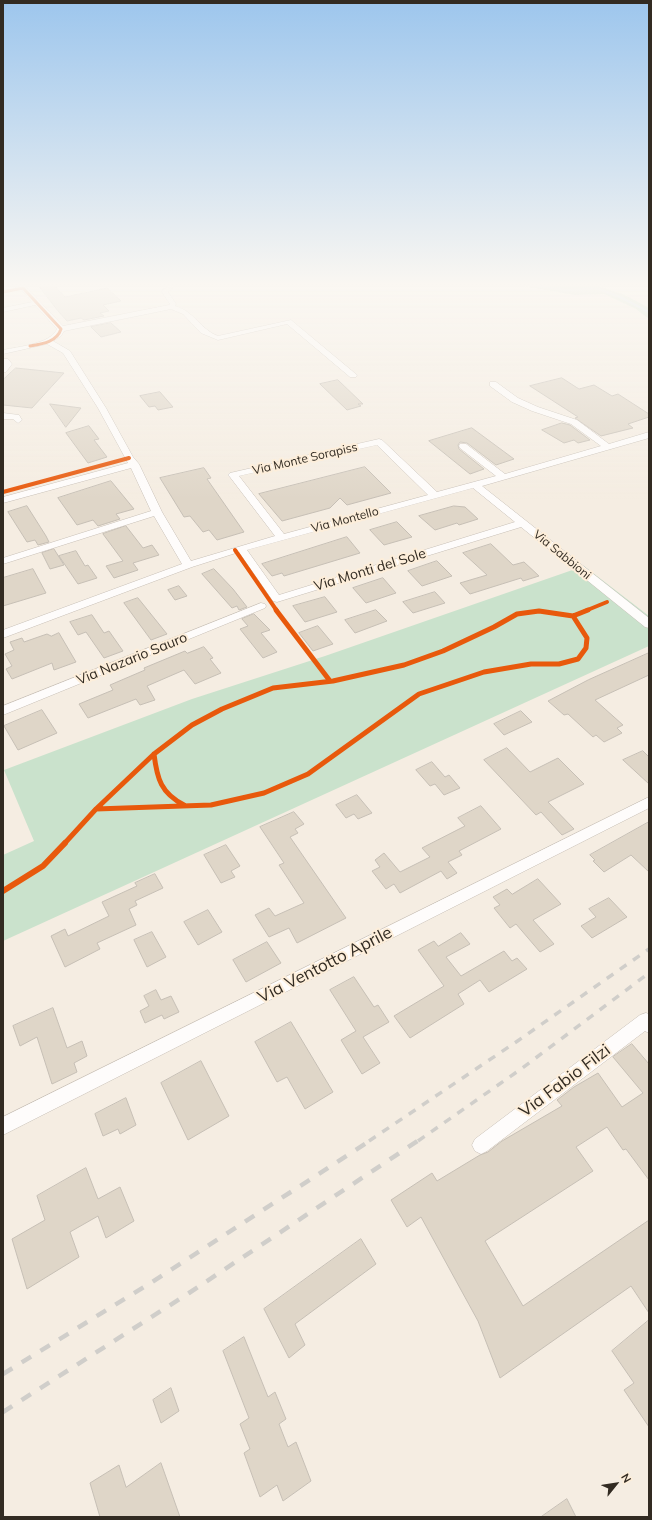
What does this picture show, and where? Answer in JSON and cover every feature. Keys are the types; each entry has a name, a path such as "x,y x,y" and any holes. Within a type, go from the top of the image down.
{"street":[{"path":"70,357 102,408 129,458 134,464 157,512 188,565"},
{"path":"331,357 353,375"},
{"path":"492,384 515,400 535,409 574,422 607,446"},
{"path":"3,416 16,417 18,420"},
{"name":"Via Montello","path":"3,634 188,565 241,548 475,485 649,435"},
{"name":"Via Monte Sorapiss","path":"282,538 233,475 379,442 435,496"},
{"path":"463,446 502,476"},
{"path":"3,500 134,464"},
{"name":"Via Sabbioni","path":"475,485 649,624"},
{"path":"3,561 157,512"},
{"name":"Via Monti del Sole","path":"241,548 277,599 522,523"},
{"name":"Via Nazario Sauro","path":"3,711 261,606"},
{"name":"Via Ventotto Aprile","path":"3,1126 647,803"},
{"name":"Via Fabio Filzi","path":"480,1145 646,1021 649,1024"}],"green space":[{"path":"584,566 649,616 649,646 3,941 3,855 34,841 4,770 192,699 325,656"}],"building":[{"path":"16,368 64,373 32,408 3,405 3,380"},
{"path":"562,378 579,389 594,385 612,396 618,394 649,414 649,417 628,424 633,428 601,436 575,418 578,417 530,386"},
{"path":"338,380 363,404 358,404 361,406 347,410 320,384"},
{"path":"160,392 173,407 158,410 155,406 149,407 140,396"},
{"path":"50,404 81,408 66,427"},
{"path":"562,423 570,425 590,440 578,443 574,440 564,443 542,430"},
{"path":"89,426 99,439 94,440 107,457 88,463 66,433"},
{"path":"472,428 514,459 496,465 467,443 460,442 458,445 459,449 484,469 470,474 429,441"},
{"path":"365,467 391,493 347,505 340,498 330,508 282,521 259,494"},
{"path":"204,468 211,478 207,479 244,532 217,540 209,530 203,532 190,516 184,517 160,478"},
{"path":"111,481 134,509 116,514 120,519 98,526 93,520 77,525 58,498"},
{"path":"27,506 49,542 38,545 35,540 27,542 8,512"},
{"path":"454,506 465,507 478,519 459,525 457,523 435,530 419,516"},
{"path":"397,522 412,537 384,545 370,530"},
{"path":"126,526 143,548 152,545 159,555 133,563 138,570 114,578 106,566 123,561 103,534"},
{"path":"347,537 360,553 284,576 282,573 272,576 262,564"},
{"path":"491,544 513,565 524,562 539,576 523,581 521,578 470,594 460,583 487,575 463,553"},
{"path":"54,549 64,565 50,569 42,553"},
{"path":"76,551 85,566 88,565 97,578 78,584 59,556"},
{"path":"437,561 452,576 422,586 408,571"},
{"path":"33,569 46,593 3,606 3,578"},
{"path":"214,569 233,589 247,607 239,610 237,606 232,608 202,574"},
{"path":"383,578 396,593 366,603 353,588"},
{"path":"179,586 187,596 175,600 168,590"},
{"path":"435,592 445,603 413,613 403,602"},
{"path":"325,597 337,612 305,622 293,606"},
{"path":"138,598 167,634 151,640 124,603"},
{"path":"376,610 387,621 355,633 345,620"},
{"path":"254,614 270,630 261,633 277,652 263,658 240,629 248,626 242,619"},
{"path":"92,615 104,633 109,631 123,651 104,658 86,632 78,635 70,622"},
{"path":"318,626 333,644 313,651 299,633"},
{"path":"59,633 76,662 54,670 52,663 12,679 6,669 12,666 5,654 14,650 10,642 22,638 24,642 47,634 51,636"},
{"path":"204,647 213,658 210,659 221,673 195,684 184,670 147,686 155,700 140,705 136,699 88,718 79,704 113,690 110,685 145,670 144,668 185,651 187,653"},
{"path":"649,653 649,675 595,700 623,725 617,728 622,733 604,742 596,735 593,737 568,714 564,715 548,701 588,680"},
{"path":"42,710 57,733 18,750 4,726"},
{"path":"521,711 532,722 504,735 494,724"},
{"path":"507,748 530,772 558,758 584,784 548,802 574,829 562,835 541,812 536,815 484,760"},
{"path":"643,751 649,757 649,784 623,760"},
{"path":"432,762 445,777 449,775 460,788 444,795 435,784 430,786 416,770"},
{"path":"357,795 372,813 358,819 354,814 346,818 336,805"},
{"path":"481,806 501,829 459,851 462,855 448,862 457,873 447,879 441,871 400,893 394,884 386,889 372,871 380,867 375,860 384,853 400,872 430,857 422,848 465,826 458,818"},
{"path":"294,812 304,824 295,829 298,833 290,837 346,918 297,943 289,928 269,937 255,915 269,908 275,916 304,903 279,865 284,863 260,827"},
{"path":"649,822 649,872 631,855 604,872 593,861 595,860 590,855"},
{"path":"226,845 240,866 231,871 235,877 221,883 204,855"},
{"path":"155,874 163,888 135,901 137,905 129,909 136,925 97,943 100,949 65,967 51,936 65,929 68,936 109,916 102,902 137,886 135,883"},
{"path":"538,879 561,904 533,920 554,944 540,952 516,924 510,928 494,908 500,905 493,897 507,889 512,894"},
{"path":"609,898 627,917 592,938 581,926 596,917 589,909"},
{"path":"208,910 222,932 198,945 184,922"},
{"path":"152,932 166,957 147,967 134,940"},
{"path":"461,933 470,944 446,957 461,976 504,951 512,961 517,958 527,969 489,992 480,980 458,994 464,1004 410,1038 394,1016 444,986 418,950 434,941 438,946"},
{"path":"267,942 281,963 246,982 233,960"},
{"path":"354,977 374,1007 378,1005 389,1022 363,1037 380,1063 362,1074 341,1040 356,1031 330,990"},
{"path":"156,990 161,1000 171,996 179,1012 164,1019 162,1015 145,1023 140,1011 149,1006 144,996"},
{"path":"53,1008 67,1048 82,1041 87,1056 74,1063 77,1072 52,1084 37,1037 20,1046 13,1026"},
{"path":"291,1022 333,1092 305,1109 287,1077 277,1082 255,1042"},
{"path":"632,1044 649,1064 649,1180 626,1149 623,1150 607,1127 576,1147 593,1171 485,1241 523,1306 649,1220 649,1313 631,1286 500,1378 478,1321 421,1217 407,1227 391,1200 432,1173 437,1181 480,1155 488,1152 502,1141 562,1106 557,1100 574,1087 598,1073 622,1107 643,1093 613,1057"},
{"path":"201,1061 229,1116 188,1140 161,1083"},
{"path":"126,1098 136,1125 120,1134 118,1129 103,1136 95,1114"},
{"path":"86,1168 98,1199 120,1187 134,1221 106,1238 98,1216 70,1232 79,1257 27,1289 12,1239 45,1220 37,1196"},
{"path":"361,1239 376,1264 295,1324 305,1345 289,1358 264,1309"},
{"path":"649,1320 649,1427 624,1390 634,1383 612,1351"},
{"path":"244,1337 268,1397 275,1392 286,1419 279,1424 288,1447 296,1442 311,1481 283,1501 277,1485 260,1497 244,1453 250,1449 240,1424 249,1418 223,1351"},
{"path":"171,1388 179,1411 161,1423 153,1400"},
{"path":"161,1463 180,1517 100,1517 90,1483 119,1465 126,1487"},
{"path":"567,1499 576,1517 541,1517"}],"railway":[{"path":"369,1141 519,1040 649,949"},
{"path":"418,1141 521,1069 649,973"},
{"path":"3,1374 152,1282 371,1140"},
{"path":"3,1412 189,1293 419,1140"}],"cycle path":[{"path":"3,492 129,458"},
{"path":"235,550 270,602 330,681"},
{"path":"3,891 43,866 96,809 154,754 192,725 222,709 273,688 333,681 404,665 443,651 494,627 517,614 539,611 573,616 607,602"},
{"path":"96,809 211,805 264,793 308,774 419,694 484,672 531,664 559,664 578,659 586,648 587,638 573,616"},
{"path":"154,754 156,771 164,790 169,796 184,805"}]}
